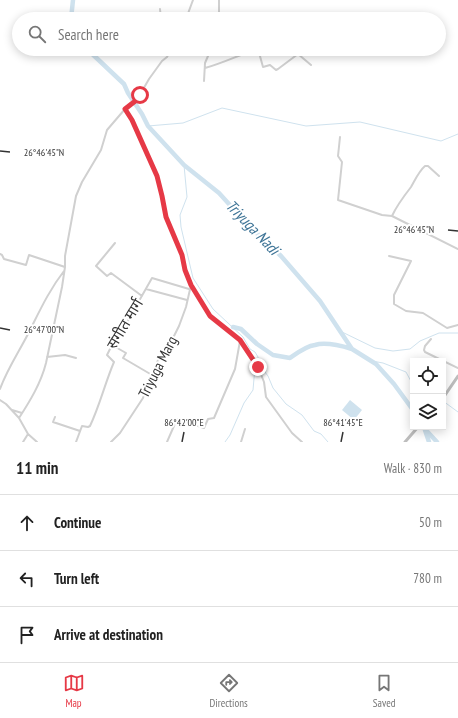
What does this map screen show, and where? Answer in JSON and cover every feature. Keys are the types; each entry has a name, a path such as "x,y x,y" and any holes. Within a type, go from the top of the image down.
{"main road":[{"path":"446,394 458,376"},
{"path":"405,442 415,430"}],"street":[{"path":"189,12 193,0"},
{"path":"219,0 219,12"},
{"path":"19,418 43,373 65,269 65,256 76,196 82,182 101,150 107,130 125,109 137,100 149,79 168,56"},
{"path":"204,81 207,56"},
{"path":"205,68 240,56"},
{"path":"259,56 263,67 270,65 276,70 295,56"},
{"path":"300,56 311,65"},
{"path":"125,109 132,120 157,176 166,217 182,255 185,270 191,285 210,316 240,340 258,367 264,382 266,396 292,433 302,442"},
{"path":"340,138 338,156 342,162 338,200 382,215 392,216 458,249"},
{"path":"392,216 398,203 425,166 428,166 439,176"},
{"path":"115,243 96,266 107,276 111,273 142,296"},
{"path":"0,254 4,259 26,265 29,255 65,269"},
{"path":"389,256 411,261 394,295 394,304 406,311 423,313 447,328 458,325"},
{"path":"0,389 8,368 31,328 41,306 65,269"},
{"name":"संगीत मार्ग","path":"76,442 82,426 90,426 114,362 107,355 118,333 122,331 152,278 189,289"},
{"name":"Triyuga Marg","path":"111,442 120,433 142,398 158,360 172,340 186,307 191,285"},
{"path":"146,289 187,300"},
{"path":"431,339 425,346 424,350 458,368"},
{"path":"167,442 177,419 204,428 208,419 214,418 234,369 240,340"},
{"path":"112,345 126,353 123,358 152,375"},
{"path":"47,357 65,355 76,358"},
{"path":"0,400 12,410 19,418 28,434 37,442"},
{"path":"12,410 22,413"},
{"path":"55,417 53,422 80,431"},
{"path":"241,442 245,429"},
{"path":"23,442 28,434"}],"water":[{"path":"350,400 362,410 354,420 342,410"}],"waterway":[{"name":"Triyuga Nadi","path":"72,12 73,0"},
{"name":"Triyuga Nadi","path":"94,56 124,84 148,126 184,165 219,193 248,225 281,256 320,301 352,349 376,364 394,384 410,406"},
{"path":"148,126 183,123 222,108 306,126 360,122 441,141 458,134"},
{"path":"184,165 187,197 180,215 181,227 193,278 213,309 243,337 250,349 255,352 258,357 258,363 268,376 273,388 286,404 302,415 314,431 321,434 328,442"},
{"path":"233,327 241,329 257,344 273,355 290,358 305,348 319,344 334,345 352,349"},
{"path":"340,331 375,348 393,351 410,349 420,341 439,333 458,333"},
{"path":"372,361 383,363 406,372 410,379"},
{"path":"225,442 230,435 244,403 253,390 255,367"},
{"path":"446,403 458,412"},
{"name":"Triyuga Nadi","path":"425,430 429,442"},
{"name":"Triyuga Nadi","path":"426,430 437,442"}],"route":[{"path":"140,95 137,100 125,109 132,120 157,176 166,217 182,255 185,270 191,285 210,316 240,340 258,367"}]}
